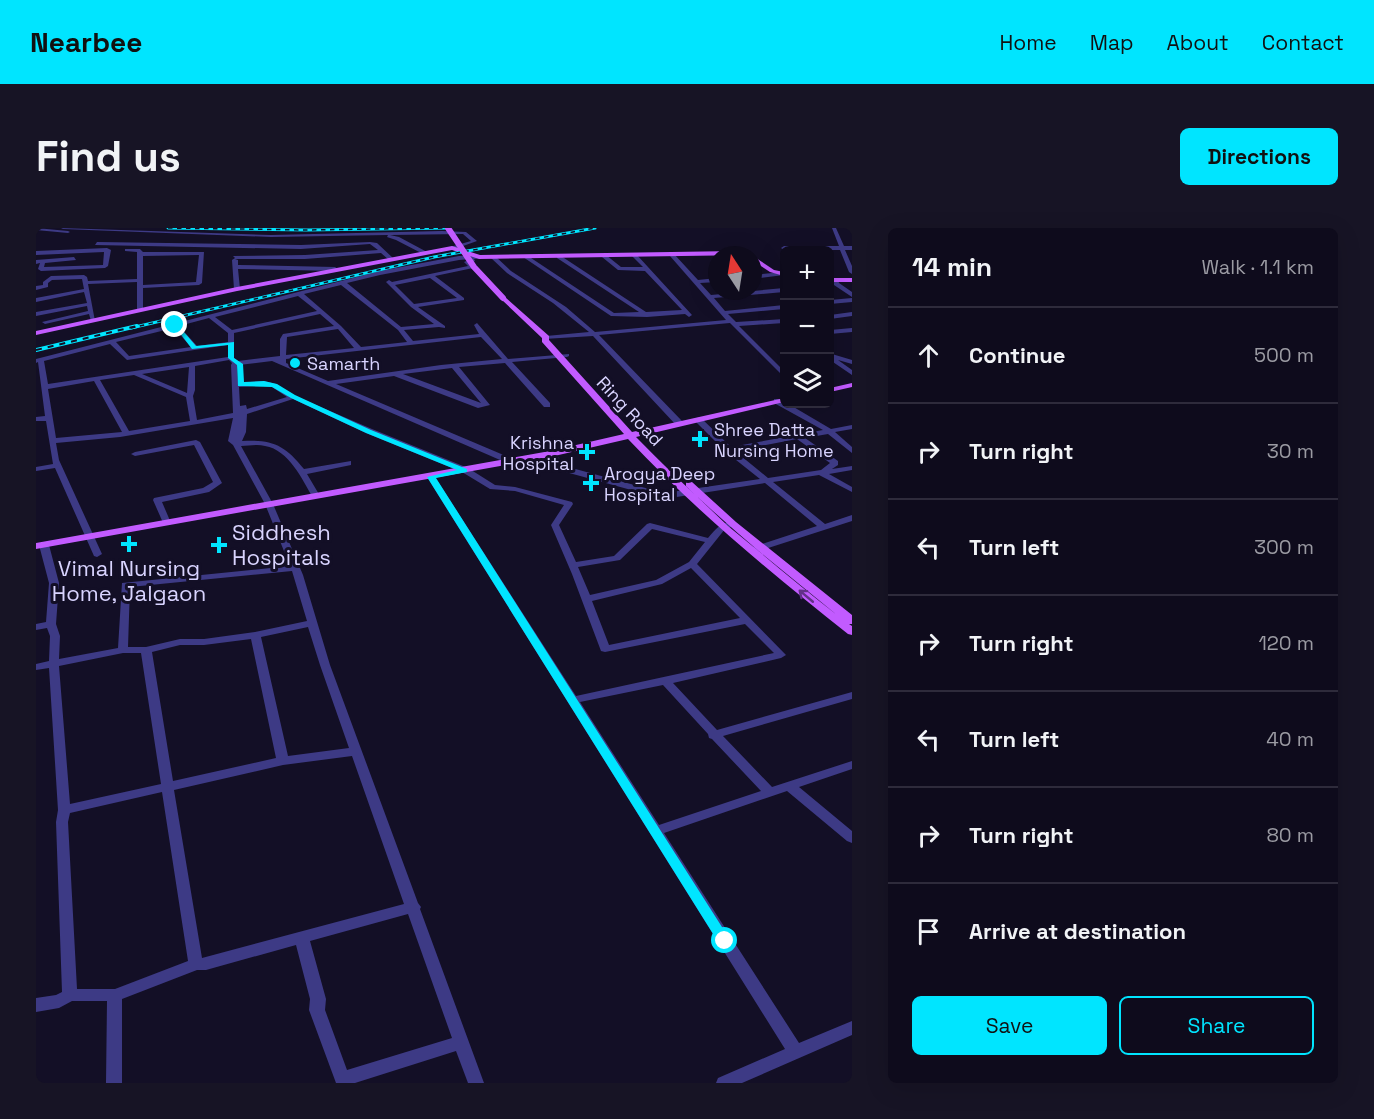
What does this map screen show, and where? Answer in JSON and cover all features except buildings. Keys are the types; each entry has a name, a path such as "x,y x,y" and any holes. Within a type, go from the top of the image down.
{"main road":[{"name":"Ring Road","path":"448,228 474,267 546,338 545,340 563,355 687,493 758,549 852,632"},
{"path":"36,333 237,289 452,248 479,257 708,255"},
{"path":"762,264 780,273"},
{"path":"834,282 852,280"},
{"path":"834,389 852,385"},
{"path":"40,546 550,454 780,401"},
{"path":"632,434 698,492 727,525"},
{"path":"758,549 852,621"}],"street":[{"path":"63,228 271,236 442,232 464,233 475,241 452,248"},
{"path":"834,228 852,272"},
{"path":"36,229 99,234 99,237 214,239 215,237 394,236 411,248 425,253"},
{"path":"94,251 99,237"},
{"path":"97,243 301,247 370,243 375,244 391,259"},
{"path":"236,245 237,289"},
{"path":"834,249 852,249"},
{"path":"834,250 843,249"},
{"path":"74,259 39,262 41,269 105,266 107,250"},
{"path":"36,253 139,250 140,309"},
{"path":"73,268 77,251"},
{"path":"235,257 315,256 383,251"},
{"path":"36,300 86,287 199,283 202,253 140,254"},
{"path":"672,255 708,295"},
{"path":"604,256 620,269 647,269"},
{"path":"635,256 697,324"},
{"path":"97,555 58,465 45,387 38,361 380,273 459,258 479,257"},
{"path":"392,284 471,267 467,262 479,257"},
{"path":"493,257 507,272 535,287 565,308 593,333 679,423"},
{"path":"526,257 613,315 686,312"},
{"path":"559,257 664,327"},
{"path":"235,267 335,269"},
{"path":"380,273 413,306 441,326 400,330"},
{"path":"762,276 780,274"},
{"path":"36,288 46,286 45,283 55,278 82,276 93,320"},
{"path":"413,306 462,299 431,276"},
{"path":"697,282 708,281"},
{"path":"343,283 400,330 410,342"},
{"path":"834,283 852,295"},
{"path":"762,292 780,290"},
{"path":"762,293 780,303"},
{"path":"300,294 339,327 357,348"},
{"path":"712,300 732,323 780,370"},
{"path":"834,302 852,300"},
{"path":"36,314 90,304"},
{"path":"723,313 780,306"},
{"path":"45,322 91,312"},
{"path":"210,316 231,332 322,312"},
{"path":"834,316 852,314"},
{"path":"546,338 697,324 780,321"},
{"path":"175,325 195,348"},
{"path":"477,325 483,335 547,405"},
{"path":"284,360 283,339 285,335 339,327"},
{"path":"834,332 852,330"},
{"path":"231,332 240,414 231,441 236,444 269,504 295,568 325,665 476,1083"},
{"path":"45,387 98,381 192,365 270,358 284,360 357,348 483,335"},
{"path":"112,342 127,358 231,343"},
{"path":"834,356 852,354"},
{"path":"325,383 454,366 563,355"},
{"path":"834,357 852,362"},
{"path":"834,358 852,373"},
{"path":"284,360 325,383 510,461"},
{"path":"192,365 192,390 189,396 194,421"},
{"path":"394,374 478,406 486,405 454,366"},
{"path":"137,375 189,396"},
{"path":"98,381 126,433"},
{"path":"238,385 264,383 274,385 293,397 369,432 465,470 493,487 515,489 569,504 555,525 604,649 747,620"},
{"path":"53,441 126,433 240,414 293,397"},
{"path":"792,408 828,430 852,451"},
{"path":"36,419 50,418"},
{"path":"697,419 765,482 823,527"},
{"path":"729,450 852,427"},
{"path":"799,437 835,463 821,472"},
{"path":"135,454 196,442 218,483 206,490 158,500 167,523"},
{"path":"236,444 265,443 282,451 303,472 316,496"},
{"path":"550,454 565,469 664,496 852,468"},
{"path":"303,472 348,464"},
{"path":"36,469 58,465"},
{"path":"821,472 852,490"},
{"path":"431,477 796,1052"},
{"path":"758,549 852,518"},
{"path":"586,599 658,582 692,564 727,525"},
{"path":"573,566 617,558 650,526 710,542"},
{"path":"40,546 54,583 51,624 55,636 54,664 64,810 62,822 70,995"},
{"path":"573,700 781,655 692,564"},
{"path":"123,650 124,585 295,568"},
{"path":"36,667 123,650 146,650 180,642 204,642 255,635 312,622"},
{"path":"36,627 51,624"},
{"path":"255,635 283,761"},
{"path":"146,650 196,964"},
{"path":"665,681 713,735 770,793"},
{"path":"713,735 852,695"},
{"path":"64,810 283,761 357,751"},
{"path":"656,831 852,765"},
{"path":"789,786 852,838"},
{"path":"36,1005 59,1001 70,995 115,994 196,964 206,964 302,939 414,907"},
{"path":"302,939 318,999 317,1010 344,1081 461,1042"},
{"path":"114,1083 115,994"},
{"path":"723,1083 852,1028"}],"railway":[{"path":"168,228 307,230 447,228"},
{"path":"131,328 434,257 595,228"},
{"path":"36,350 137,326"}],"place":[{"name":"Samarth","path":"295,363"},
{"name":"Shree Datta Nursing Home","path":"700,439"},
{"name":"Krishna Hospital","path":"587,452"},
{"name":"Arogya Deep Hospital","path":"591,483"},
{"name":"Vimal Nursing Home, Jalgaon","path":"129,544"},
{"name":"Siddhesh Hospitals","path":"219,545"}],"route":[{"path":"175,325 195,348 231,343 231,358 240,364 241,384 274,385 293,397 369,432 465,470 431,477 725,941"}]}
